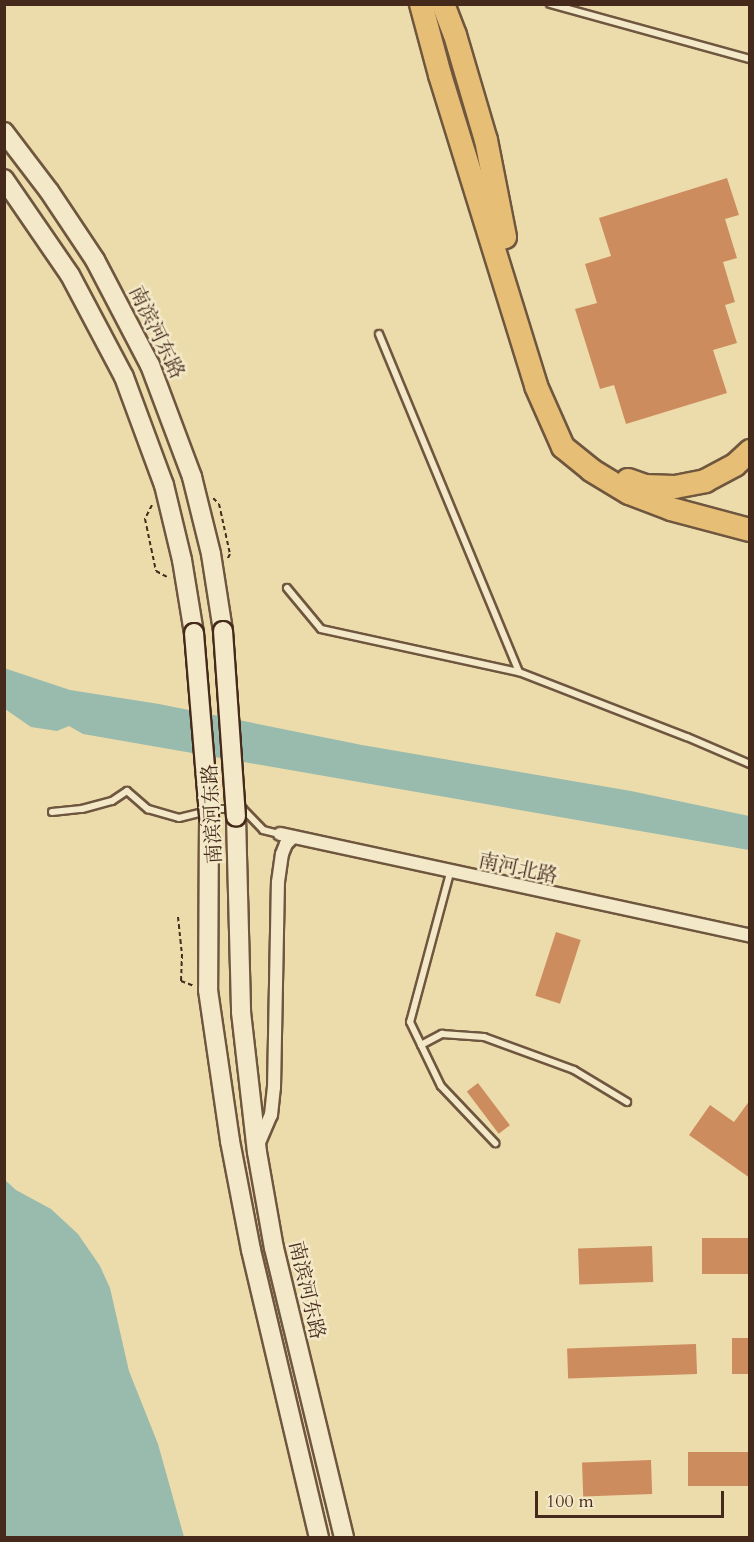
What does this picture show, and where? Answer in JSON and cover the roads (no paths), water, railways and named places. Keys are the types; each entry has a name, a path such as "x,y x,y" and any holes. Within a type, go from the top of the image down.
{"highway":[{"path":"421,4 440,75 536,386 562,447 591,470 629,493 671,509 750,530"},
{"path":"443,4 455,35 486,140 498,211 510,255 543,367 567,427 585,451 605,469 645,486 675,487 705,481 735,465 750,451"}],"main road":[{"name":"南滨河东路","path":"4,132 49,190 94,260 150,365 180,439 211,554 223,631 236,817 240,1012 256,1152 273,1248 344,1538"},
{"name":"南滨河东路","path":"4,179 70,275 103,334 135,404 164,485 187,589 194,633 209,817 208,990 230,1141 250,1250 319,1538"}],"street":[{"name":"南河北路","path":"280,834 450,873 750,936"},
{"path":"256,1152 271,1115 274,1088 278,882 282,854 286,844 293,837"}],"lane":[{"path":"550,4 750,59"},
{"path":"379,334 519,672"},
{"path":"287,588 321,630 519,672 750,764"},
{"path":"52,812 82,809 112,801 127,791 148,809 179,818 215,809 243,808 263,830 280,834"},
{"path":"450,873 410,1022 441,1086 495,1143"},
{"path":"421,1045 442,1034 484,1037 574,1070 627,1102"}]}
